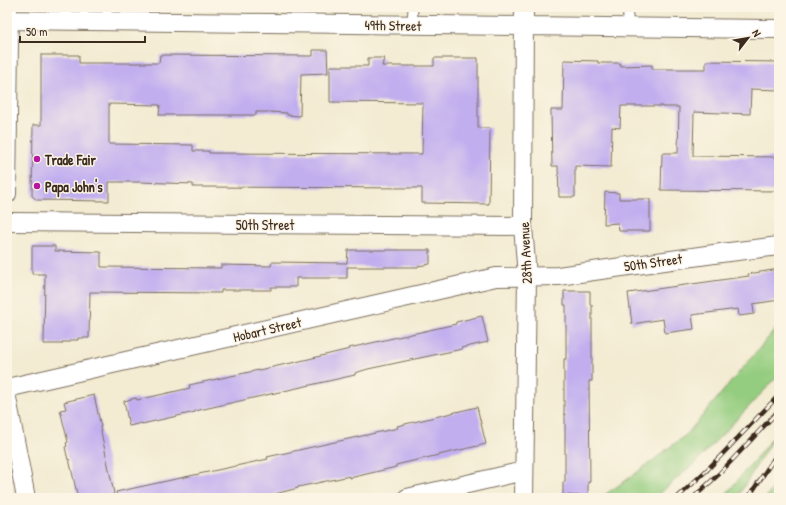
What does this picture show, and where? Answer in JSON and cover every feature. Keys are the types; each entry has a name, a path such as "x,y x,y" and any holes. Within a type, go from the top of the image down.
{"street":[{"name":"28th Avenue","path":"524,7 523,226 527,276 524,498"},
{"name":"49th Street","path":"8,15 107,14 412,25 779,29"},
{"path":"7,194 8,15"},
{"name":"50th Street","path":"7,222 523,226"},
{"name":"50th Street","path":"527,276 558,276 721,252 779,246"},
{"name":"Hobart Street","path":"7,388 496,277 527,276"},
{"path":"7,398 26,498"},
{"path":"407,498 524,471"}],"lane":[{"path":"412,7 412,25"},
{"path":"627,7 629,28"}],"green space":[{"path":"779,325 779,375 697,461 654,498 600,498 631,477 687,434"},
{"path":"774,436 737,498 723,498"},
{"path":"779,479 779,498 766,498"}],"building":[{"path":"313,50 327,50 328,73 301,74 300,116 287,115 287,113 269,112 256,112 256,115 159,115 160,105 109,104 109,144 193,145 193,151 209,151 209,153 422,154 423,103 330,102 330,66 368,66 368,58 384,58 382,66 434,66 434,58 478,58 478,128 490,128 489,204 422,203 422,188 193,187 193,184 140,182 109,182 109,201 37,200 32,196 33,125 41,125 41,55 79,55 79,63 159,63 160,55 313,56"},
{"path":"564,60 620,63 620,66 652,65 652,69 706,69 706,61 779,62 779,90 751,89 750,114 694,112 693,156 779,157 779,191 661,190 662,153 678,153 679,107 621,106 620,128 612,127 611,167 575,166 575,197 559,197 558,166 552,166 551,110 563,110"},
{"path":"605,192 619,193 619,199 650,199 650,231 619,231 618,223 604,224"},
{"path":"32,246 55,246 55,251 101,252 101,267 221,268 221,265 271,266 272,262 347,263 348,250 430,250 430,264 418,267 347,267 347,278 296,278 296,287 271,287 271,290 221,290 221,293 90,292 89,338 78,338 78,340 70,340 70,342 62,342 62,344 44,344 45,274 32,274"},
{"path":"779,269 779,300 753,304 754,314 739,316 738,309 692,315 694,329 665,333 663,319 632,324 628,293 749,276 748,274"},
{"path":"564,291 590,291 590,305 592,305 592,381 589,381 590,482 588,482 588,496 563,495 563,482 565,482 564,359 566,359 566,305 564,305"},
{"path":"482,316 488,342 368,369 355,373 355,375 129,426 124,401 136,398 137,400 190,388 189,385 296,362 350,349 349,348 456,324 456,322"},
{"path":"94,395 114,498 78,498 65,447 67,446 66,443 68,442 60,410 66,409 64,402"},
{"path":"477,407 486,444 396,465 396,467 350,478 350,476 298,487 267,496 267,498 117,498 116,492 268,459 267,457 398,428 397,426"}],"railway":[{"path":"677,498 708,469 779,395"},
{"path":"693,498 719,474 779,410"},
{"path":"748,498 779,451"}],"place":[{"name":"Trade Fair","path":"37,159"},
{"name":"Papa John's","path":"37,186"}]}
